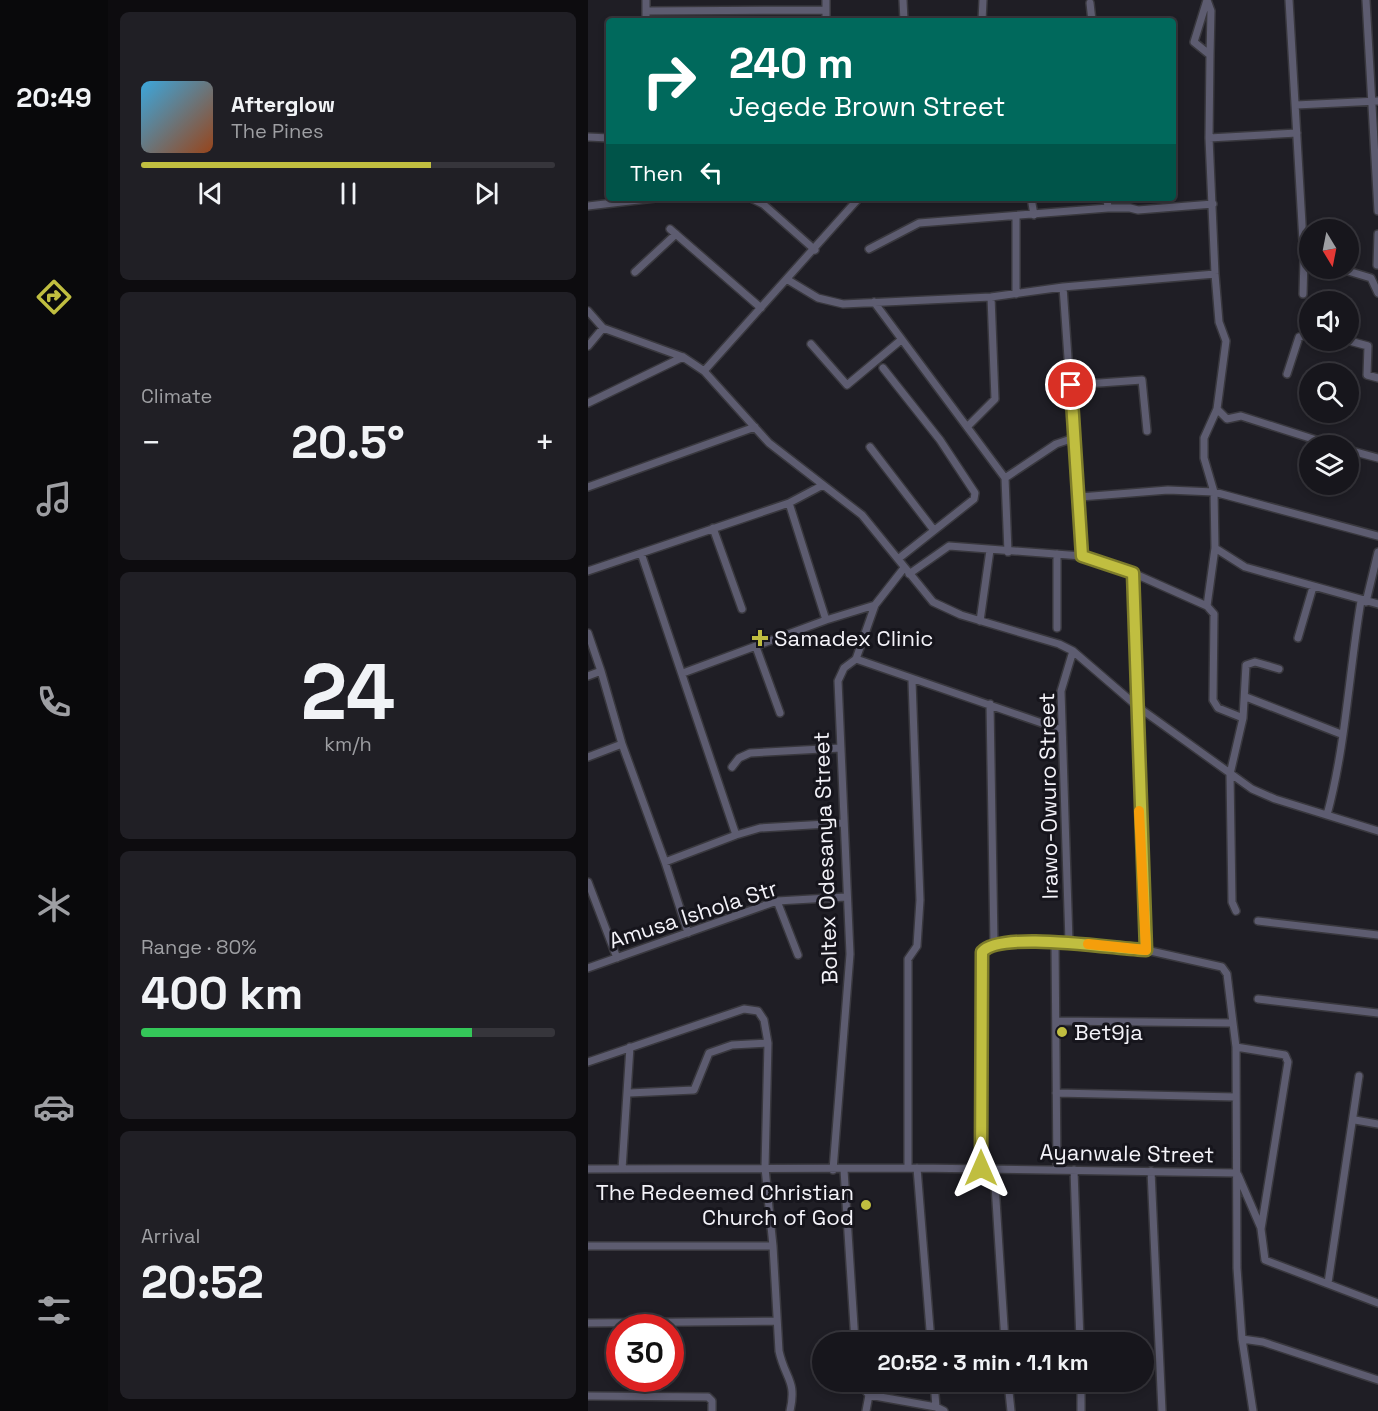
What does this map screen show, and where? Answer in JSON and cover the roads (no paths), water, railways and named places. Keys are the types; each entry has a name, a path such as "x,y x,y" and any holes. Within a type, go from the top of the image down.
{"street":[{"path":"646,0 646,18"},
{"path":"826,0 826,18"},
{"path":"903,0 903,18"},
{"path":"982,18 983,0"},
{"path":"1207,0 1194,42 1210,55"},
{"path":"1207,0 1211,11 1209,138 1215,274 1220,322 1226,341 1217,410 1204,438 1206,467 1214,492 1215,548 1207,606 1214,614 1213,700 1218,708 1243,718"},
{"path":"1289,0 1304,219"},
{"path":"1366,0 1375,101 1378,211"},
{"path":"1090,3 1092,18"},
{"path":"646,11 826,10"},
{"path":"1369,26 1378,25"},
{"path":"1296,105 1375,101"},
{"path":"1209,138 1297,133"},
{"path":"588,137 606,138"},
{"path":"588,206 630,201"},
{"path":"757,201 815,250"},
{"path":"704,371 815,250 856,201"},
{"path":"1032,201 1034,215"},
{"path":"1107,201 1108,208"},
{"path":"869,249 919,223 1108,208 1138,210 1213,204"},
{"path":"1016,217 1016,294"},
{"path":"670,228 761,308"},
{"path":"634,272 676,234"},
{"path":"1377,265 1378,234"},
{"path":"788,280 818,298 830,302 874,302 991,297 1063,287 1215,274"},
{"path":"1359,274 1371,278 1378,293"},
{"path":"1063,287 1080,497 1082,556"},
{"path":"968,426 995,399 991,297"},
{"path":"874,302 1005,478 1008,552"},
{"path":"588,311 603,328 683,357 704,371 769,443 862,515 933,602 947,610 1059,644 1073,651 1138,707 1252,789 1275,799 1378,831"},
{"path":"588,346 603,328"},
{"path":"1287,374 1299,337"},
{"path":"812,344 847,385 901,340"},
{"path":"1359,344 1368,346 1367,375 1378,378"},
{"path":"588,404 683,357"},
{"path":"883,368 940,440 975,493 974,499 933,529 898,559"},
{"path":"1071,385 1142,380 1147,431"},
{"path":"1217,410 1227,418 1241,416 1301,435"},
{"path":"588,487 755,428"},
{"path":"1005,478 1056,444 1074,438"},
{"path":"870,447 933,529"},
{"path":"1359,453 1378,458"},
{"path":"588,571 789,504 823,485"},
{"path":"1080,497 1168,490 1214,492 1378,536"},
{"path":"789,504 826,620"},
{"path":"713,528 742,609"},
{"name":"Boltex Odesanya Street","path":"833,1170 850,954 838,681 844,668 855,659 875,605 907,571 946,546 1082,556 1133,573 1207,606"},
{"path":"1215,548 1245,567 1378,604"},
{"path":"980,621 990,550"},
{"path":"1327,815 1338,773 1341,734 1364,601 1378,552"},
{"path":"641,553 736,835"},
{"path":"1057,554 1057,628"},
{"path":"1133,573 1146,950"},
{"path":"1298,638 1312,587"},
{"path":"683,673 826,620 875,605"},
{"path":"588,633 622,744 688,933"},
{"path":"756,647 780,713"},
{"name":"Irawo-Owuro Street","path":"1069,942 1061,691 1073,651"},
{"path":"855,659 912,681 990,704 1062,730"},
{"path":"1236,911 1232,902 1230,774 1246,697 1245,669 1249,662 1279,669"},
{"path":"588,676 601,671"},
{"path":"908,1168 908,959 917,946 920,900 912,681"},
{"path":"1246,697 1341,734"},
{"path":"990,704 994,944"},
{"path":"588,757 622,744"},
{"path":"732,767 739,758 750,753 841,748"},
{"path":"665,862 760,828 844,823"},
{"path":"588,882 617,958"},
{"name":"Amusa Ishola Str","path":"588,968 777,901 846,897"},
{"path":"777,901 798,955"},
{"path":"1258,921 1378,935"},
{"path":"1055,942 1057,1170"},
{"path":"981,1168 982,952 994,944 1069,942 1146,950 1222,967 1227,974 1236,1047 1237,1268 1242,1339 1253,1411"},
{"path":"1258,999 1378,1013"},
{"path":"588,1062 744,1009 753,1009 761,1014 768,1043 765,1168 773,1246 776,1321 781,1363 794,1388 790,1411"},
{"path":"1056,1021 1233,1023"},
{"path":"628,1093 694,1090 709,1053 732,1045 768,1043"},
{"path":"622,1169 630,1047"},
{"path":"1236,1047 1285,1055 1288,1062 1261,1229"},
{"path":"1328,1283 1355,1120 1359,1076"},
{"path":"1056,1093 1236,1097"},
{"path":"1355,1120 1378,1124"},
{"path":"917,1168 930,1332"},
{"name":"Ayanwale Street","path":"588,1169 981,1168 1237,1173"},
{"path":"994,1169 1004,1332"},
{"path":"844,1170 854,1332"},
{"path":"1074,1170 1080,1332"},
{"path":"1151,1171 1162,1411"},
{"path":"1237,1173 1261,1229 1265,1260 1378,1303"},
{"path":"588,1246 773,1246"},
{"path":"588,1323 776,1321"},
{"path":"1242,1339 1263,1342 1378,1380"},
{"path":"867,1392 870,1395 936,1407 944,1411"},
{"path":"935,1392 936,1407"},
{"path":"1009,1392 1011,1411"},
{"path":"1081,1392 1082,1411"},
{"path":"866,1411 870,1395"},
{"path":"588,1396 708,1397 712,1401 712,1411"}],"place":[{"name":"Samadex Clinic","path":"760,638"},
{"name":"Bet9ja","path":"1062,1032"},
{"name":"The Redeemed Christian Church of God","path":"866,1205"}]}
